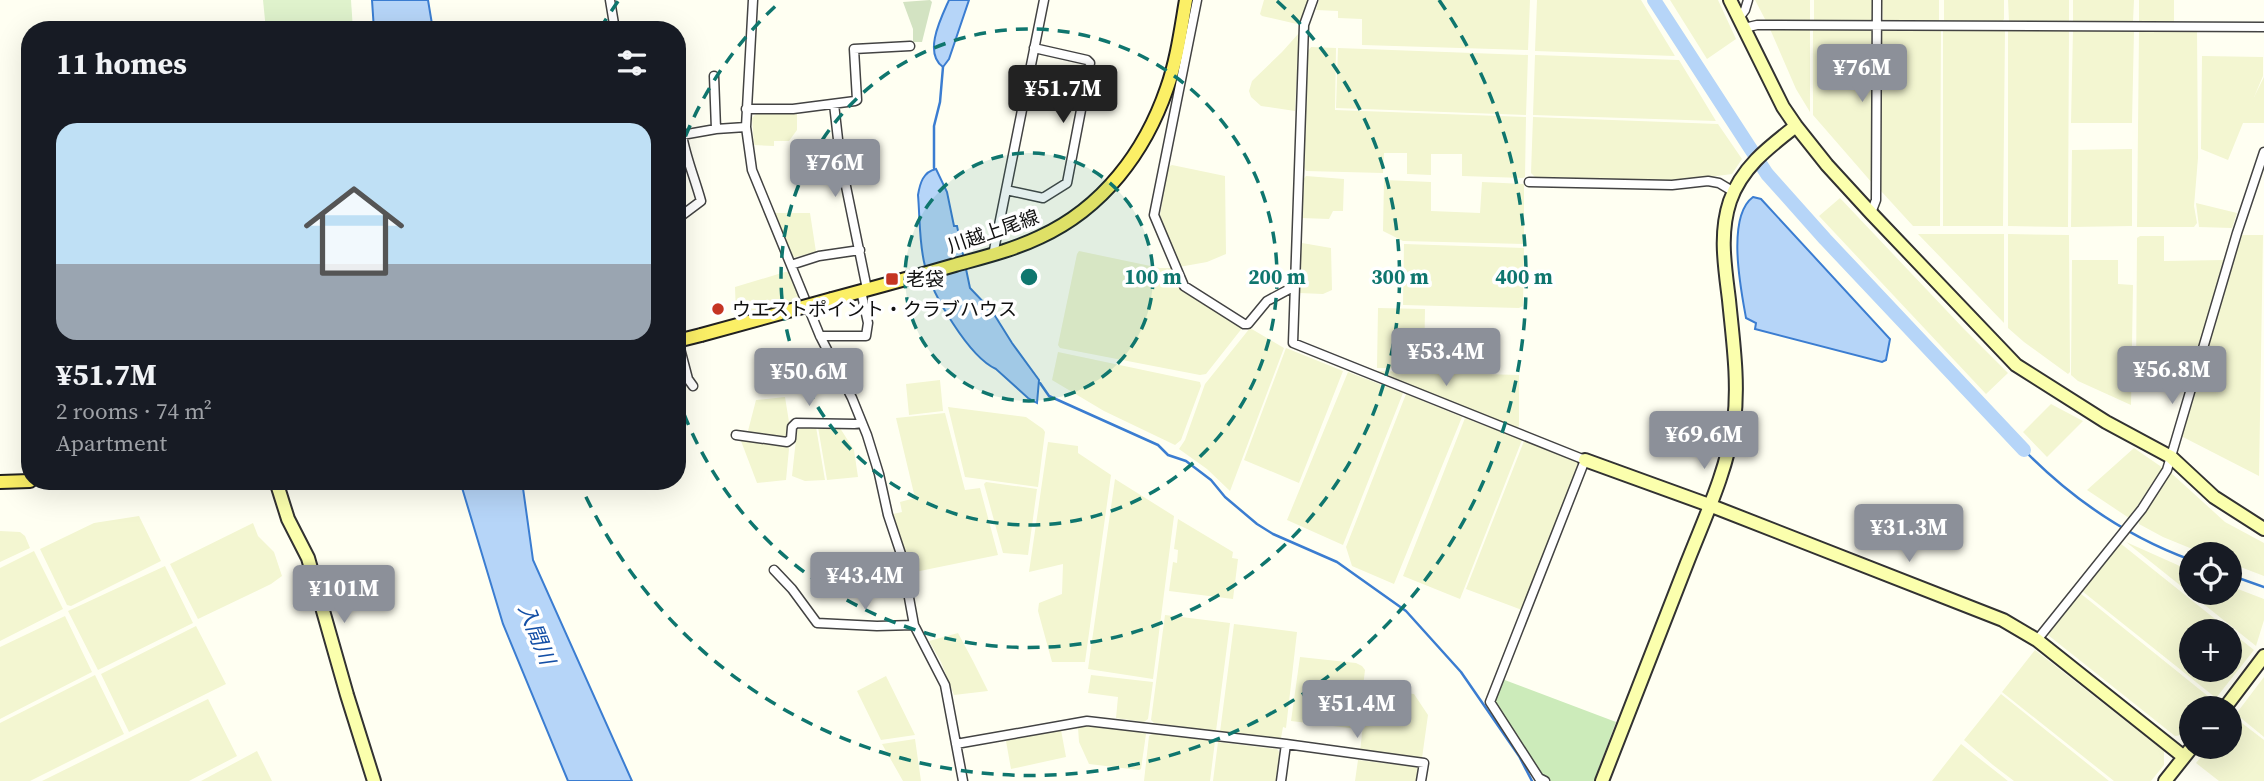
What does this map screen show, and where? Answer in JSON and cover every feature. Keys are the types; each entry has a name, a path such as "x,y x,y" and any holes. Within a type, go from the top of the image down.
{"main road":[{"name":"川越上尾線","path":"686,339 993,255 1053,231 1097,199 1126,169 1146,137 1165,95 1175,60 1186,0"},
{"path":"0,482 21,481"}],"street":[{"path":"610,0 614,21"},
{"path":"753,0 746,109 752,170 820,335 862,423 874,455 888,515 901,554 914,625 945,685 963,781"},
{"path":"993,255 1044,0"},
{"path":"1197,0 1154,215 1184,286 1244,324 1248,324 1267,301 1294,286"},
{"path":"1313,0 1304,25 1293,343 1585,460 1981,610 2037,640 2179,745"},
{"path":"1730,0 1783,107 1796,126 1871,213 2016,365 2106,422 2171,457 2214,496 2264,529"},
{"path":"1741,23 1748,0"},
{"path":"1871,213 1876,200 1877,0"},
{"path":"1741,23 2264,27"},
{"path":"746,109 793,109 857,100 854,49 910,46"},
{"path":"1006,190 1043,198 1067,183 1090,63 1087,60 1034,48"},
{"path":"714,76 716,129"},
{"path":"820,335 866,335 867,323 860,250 840,157 834,104"},
{"path":"1602,781 1727,459 1734,419 1736,366 1723,233 1734,192 1750,165 1762,152 1796,126"},
{"path":"686,134 746,127"},
{"path":"2037,640 2142,509 2167,470 2237,233 2264,152"},
{"path":"686,156 701,201 686,212"},
{"path":"1529,182 1672,185 1708,181 1720,183 1734,192"},
{"path":"791,265 819,256 860,250"},
{"path":"686,372 693,386"},
{"path":"736,435 787,442 791,439 792,427 796,423 862,423"},
{"path":"1545,781 1539,778 1490,702 1585,460"},
{"path":"279,490 288,519 309,558 374,781"},
{"path":"774,570 817,623 914,625"},
{"path":"2234,696 2264,656"},
{"path":"956,744 1087,721 1424,763 1421,781"},
{"path":"1281,781 1286,744"},
{"path":"2165,781 2182,759"}],"green space":[{"path":"263,0 351,0 352,21 265,21"},
{"path":"1264,0 1309,0 1297,24 1262,16 1260,14"},
{"path":"1319,0 1530,0 1528,50 1362,45 1362,19 1338,18 1338,11 1316,10"},
{"path":"1537,0 1641,0 1675,56 1535,51"},
{"path":"1670,0 1718,0 1736,39 1707,59"},
{"path":"1755,0 1810,0 1810,21 1766,21"},
{"path":"1814,0 1873,0 1873,19 1870,22 1814,21"},
{"path":"1882,0 1939,0 1939,22 1883,21"},
{"path":"1944,0 2004,0 2004,19 2002,22 1944,22"},
{"path":"2008,0 2069,0 2069,22 2009,22"},
{"path":"2073,0 2134,0 2133,22 2073,22"},
{"path":"2139,0 2174,0 2174,23 2139,23"},
{"path":"903,2 932,2 922,42 913,42 913,29"},
{"path":"1770,29 1810,29 1810,112 1796,89"},
{"path":"1813,29 1874,31 1873,184 1813,115"},
{"path":"1883,29 1941,29 1940,226 1913,226 1881,191"},
{"path":"1943,29 2005,29 2003,226 1943,226"},
{"path":"2008,29 2069,29 2068,227 2008,226"},
{"path":"2073,30 2134,30 2132,123 2071,123"},
{"path":"2139,30 2197,30 2198,158 2194,206 2197,223 2194,227 2137,227"},
{"path":"1299,33 1295,111 1261,106 1251,97 1249,91 1252,81"},
{"path":"1311,47 1336,48 1335,110 1526,117 1525,177 1462,176 1462,154 1431,154 1431,175 1407,174 1407,153 1384,153 1383,173 1306,171 1308,51"},
{"path":"1338,48 1528,55 1526,115 1336,108"},
{"path":"1535,55 1679,60 1716,121 1533,115"},
{"path":"2202,56 2263,57 2263,76 2254,97 2264,77 2264,123 2243,123 2228,160 2201,149"},
{"path":"756,114 797,114 797,130 789,141 774,141 774,146 754,145 752,118"},
{"path":"1533,117 1718,124 1742,159 1732,174 1679,181 1535,177 1531,173"},
{"path":"2132,149 2132,226 2071,227 2072,150"},
{"path":"1172,165 1225,176 1226,254 1207,262 1179,267 1160,215 1168,167"},
{"path":"1306,176 1344,179 1343,211 1333,211 1329,219 1301,218 1302,181"},
{"path":"1384,180 1431,182 1431,211 1480,213 1482,182 1524,184 1524,244 1403,241 1383,231"},
{"path":"1840,198 2008,373 1986,394 1819,216"},
{"path":"2196,203 2237,213 2232,228 2199,227"},
{"path":"772,213 810,213 816,252 792,258"},
{"path":"1918,234 2004,234 2004,323"},
{"path":"2008,234 2069,235 2068,374 2008,328"},
{"path":"2240,235 2263,235 2259,476 2181,436"},
{"path":"2164,236 2164,261 2225,260 2189,382 2136,383 2137,238"},
{"path":"1302,243 1331,248 1332,290 1323,294 1299,293"},
{"path":"1404,244 1524,248 1523,306 1403,305"},
{"path":"1079,251 1160,268 1172,268 1180,286 1243,327 1206,374 1200,375 1060,348 1058,345"},
{"path":"2072,260 2118,260 2118,284 2133,285 2131,405 2078,381 2071,375"},
{"path":"789,272 799,299 736,315 735,287"},
{"path":"1378,308 1425,309 1424,369 1377,368"},
{"path":"1250,328 1284,348 1230,491 1207,469 1179,449 1185,440 1205,384"},
{"path":"1286,348 1343,371 1299,483 1244,460"},
{"path":"1058,352 1200,382 1201,386 1181,440 1175,445 1104,411 1052,380"},
{"path":"1377,371 1519,375 1519,426 1515,429 1376,374"},
{"path":"1348,372 1403,393 1343,545 1287,520"},
{"path":"940,380 943,411 909,415 906,384"},
{"path":"1406,394 1462,417 1394,584 1352,566 1346,547"},
{"path":"785,397 789,422 788,434 785,437 748,431 756,400"},
{"path":"2051,404 2083,421 2047,457 2023,432"},
{"path":"948,407 1026,417 1043,429 1045,432 1038,487 965,477"},
{"path":"945,413 965,490 980,488 998,555 910,573 893,514 902,512 900,502 915,498 896,418"},
{"path":"1465,418 1522,440 1460,599 1403,576"},
{"path":"816,427 825,480 805,481 792,476 797,430"},
{"path":"818,427 840,428 854,450 858,477 827,480"},
{"path":"741,441 787,445 789,449 786,480 757,483"},
{"path":"1524,441 1579,463 1522,610 1466,589"},
{"path":"1048,442 1078,446 1078,453 1111,475 1085,662 1052,662 1038,611 1039,603 1062,594 1063,564 1029,572"},
{"path":"2134,448 2163,468 2129,518 2087,490"},
{"path":"2170,472 2225,522 2264,543 2264,576 2242,568 2242,542 2179,544 2139,524 2138,519"},
{"path":"1115,479 1174,516 1153,679 1088,669"},
{"path":"986,482 1037,489 1028,555 1003,553 984,484"},
{"path":"139,516 161,561 71,606 67,605 40,549 94,523"},
{"path":"1178,519 1233,552 1232,558 1238,559 1233,599 1169,591 1173,562 1177,563 1178,550 1174,549"},
{"path":"253,523 258,536 274,552 282,576 271,584 198,619 170,564"},
{"path":"0,531 20,532 25,536 30,548 0,562"},
{"path":"2126,542 2179,566 2179,584"},
{"path":"2120,543 2179,590 2179,605 2198,605 2215,619 2179,619 2179,668 2082,591"},
{"path":"34,551 63,609 0,641 0,568"},
{"path":"165,566 193,623 98,670 68,611"},
{"path":"2242,591 2264,599 2264,620 2256,646 2242,635 2242,619 2222,619 2205,605 2242,605"},
{"path":"2080,593 2179,673 2179,682 2190,682 2208,696 2179,696 2179,735 2175,736 2048,635"},
{"path":"1165,615 1230,623 1216,731 1154,723 1151,720"},
{"path":"65,616 92,672 0,719 0,647"},
{"path":"1234,624 1297,632 1286,728 1283,727 1278,740 1220,732"},
{"path":"196,626 226,684 129,732 101,674"},
{"path":"958,633 988,691 954,695 929,641"},
{"path":"2242,640 2254,650 2242,665"},
{"path":"2035,650 2164,751 2164,765 2151,781 2114,781 2002,692"},
{"path":"1300,657 1356,663 1362,666 1365,670 1358,729 1291,721"},
{"path":"95,675 124,734 30,781 0,781 0,723"},
{"path":"1091,675 1153,682 1148,719 1144,722 1116,718 1118,697 1088,693"},
{"path":"886,676 915,735 881,740 857,691"},
{"path":"2264,677 2264,737 2242,719 2242,706"},
{"path":"1502,679 1616,722 1594,781 1551,781 1540,776 1494,701"},
{"path":"2196,682 2229,682 2218,696 2213,696"},
{"path":"1367,688 1414,694 1428,715 1420,760 1360,752"},
{"path":"2001,694 2109,781 2014,781 1993,765 1964,740"},
{"path":"208,699 237,756 189,781 42,781"},
{"path":"2242,723 2264,740 2264,781 2219,781 2196,763 2199,759 2242,759"},
{"path":"1078,727 1143,731 1146,734 1141,769 1089,764 1079,742"},
{"path":"1061,730 1066,757 1011,769 1006,741"},
{"path":"1153,733 1215,741 1210,781 1144,781 1149,736"},
{"path":"915,739 921,781 903,781 882,744"},
{"path":"1218,742 1277,749 1280,753 1276,781 1213,781"},
{"path":"1961,744 2008,781 1932,781"},
{"path":"257,751 272,781 201,781"},
{"path":"1358,760 1417,767 1417,781 1355,781"}],"water":[{"path":"372,0 428,0 432,21 373,21"},
{"path":"949,0 969,0 949,59 943,67 937,61 934,44 938,25"},
{"path":"936,169 947,192 954,226 957,226 970,288 992,311 1039,380 1037,403 974,352 953,324 935,292 922,249 918,195 925,175"},
{"path":"1753,197 1761,199 1890,339 1886,360 1882,362 1755,329 1756,323 1746,318 1737,255 1738,237 1740,220"},
{"name":"入間川","path":"463,490 523,490 533,560 632,781 568,781 503,624"}],"waterway":[{"path":"1654,0 1767,174 2024,450"},
{"path":"934,168 934,126 940,102 943,67"},
{"path":"1040,383 1049,396 1158,445 1168,455 1186,461 1211,480 1225,497 1257,524 1273,534 1337,562 1406,611 1461,672 1519,756 1532,781"},
{"path":"2024,450 2061,484 2101,514 2145,540 2179,555"},
{"path":"2242,579 2264,587"}],"place":[{"name":"老袋","path":"892,279"},
{"name":"ウエストポイント・クラブハウス","path":"718,309"}]}
